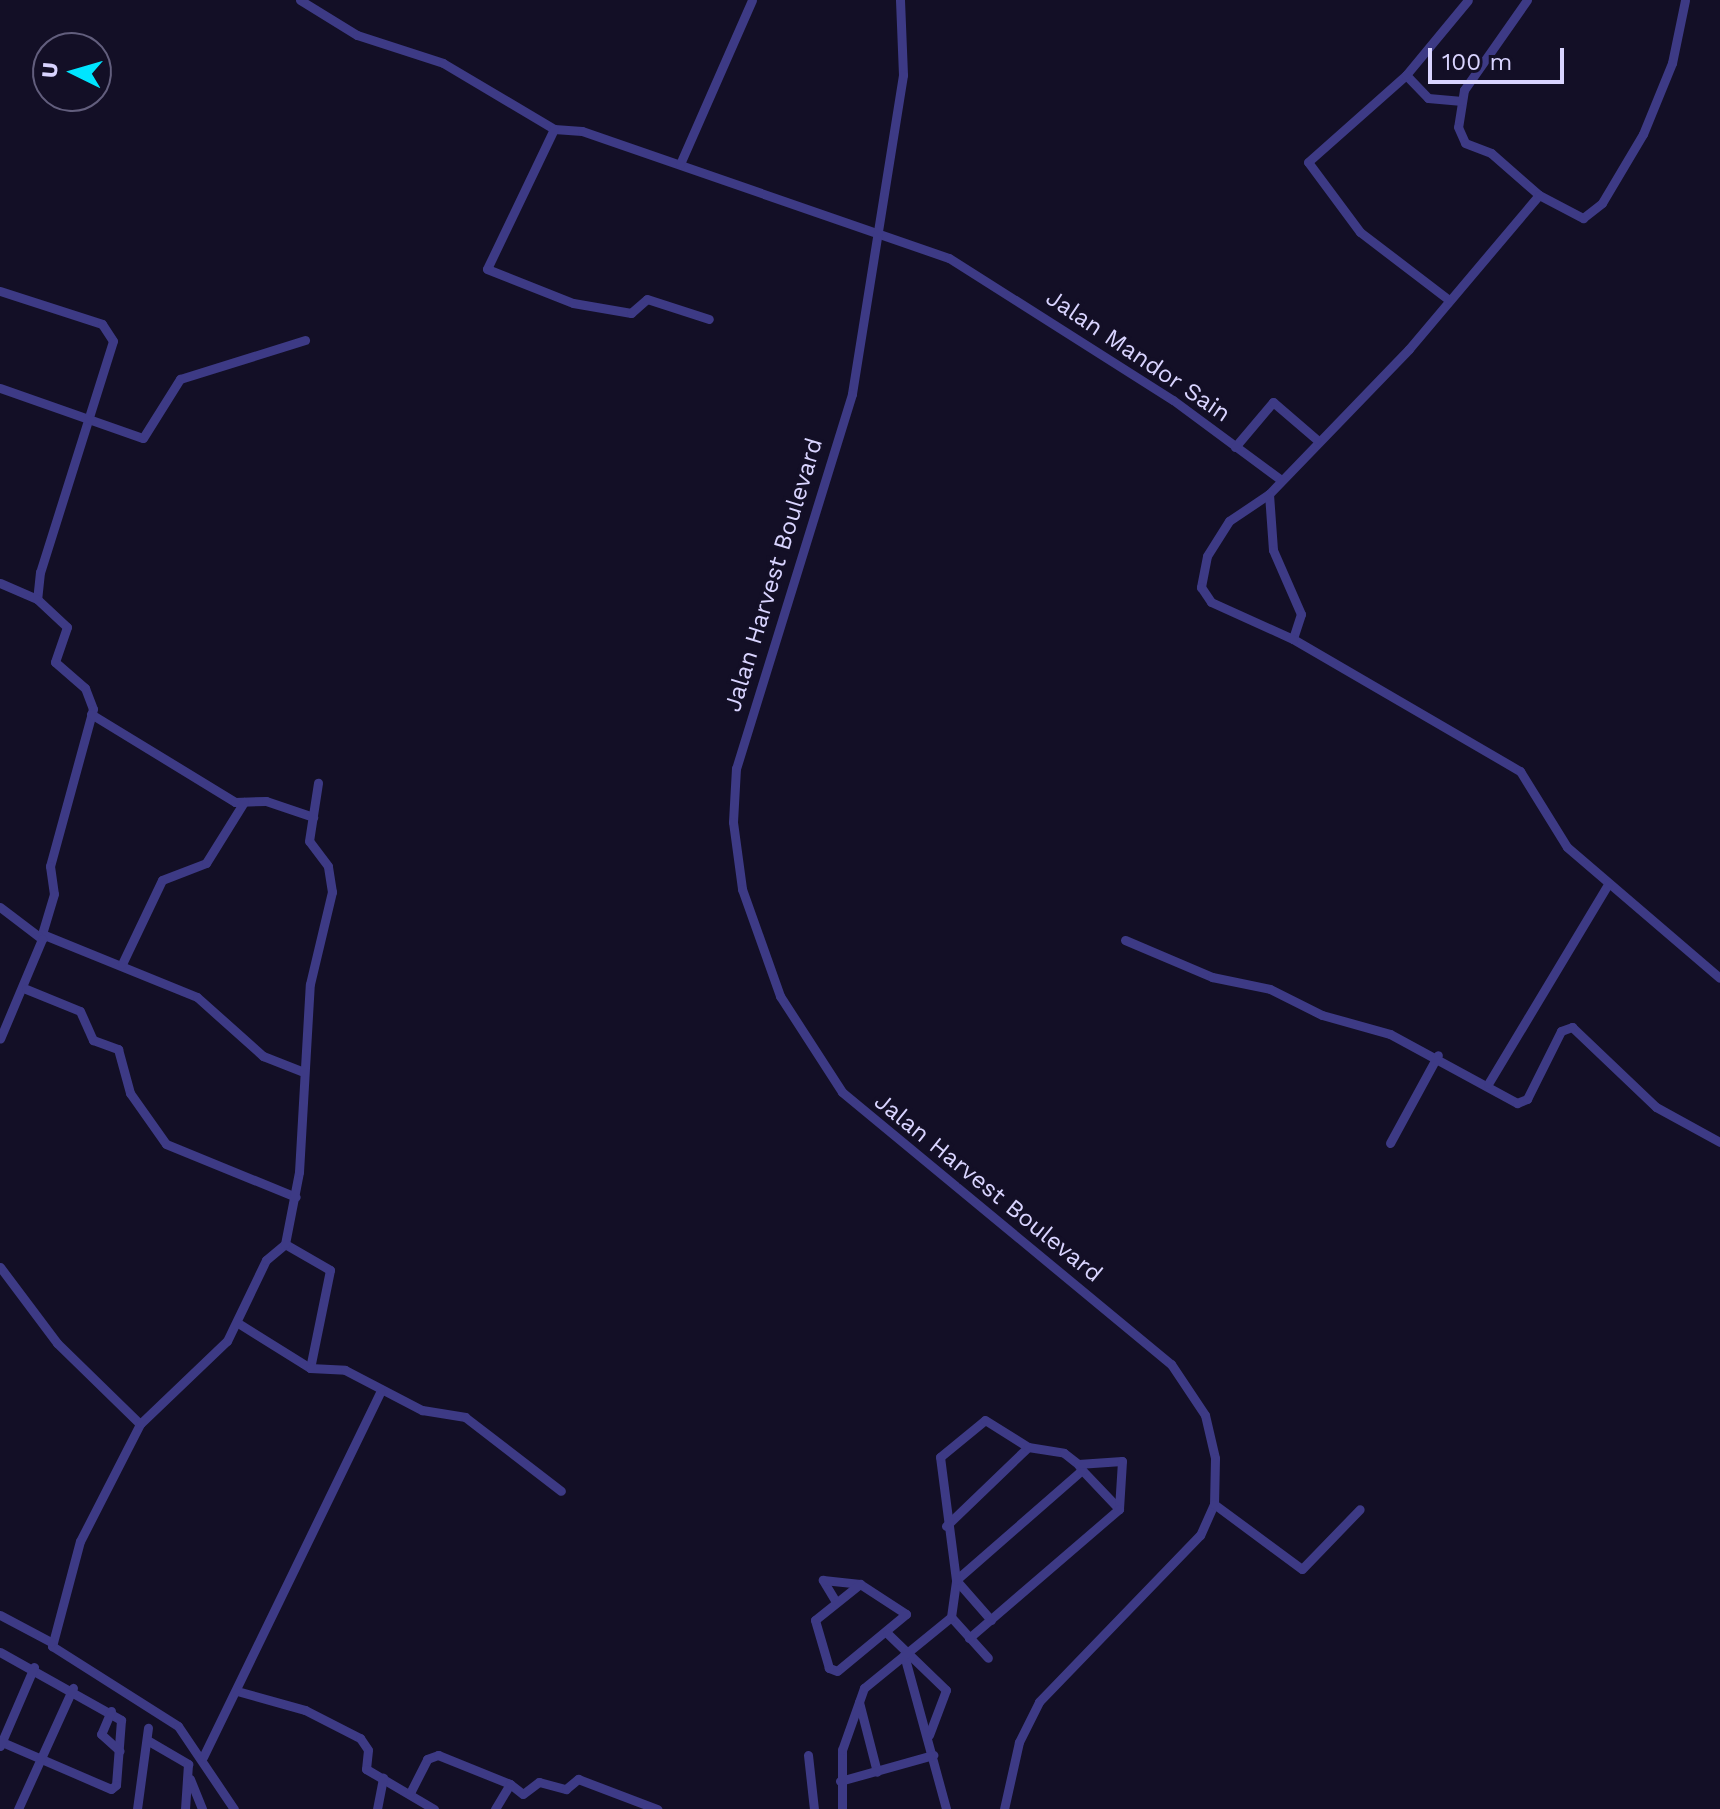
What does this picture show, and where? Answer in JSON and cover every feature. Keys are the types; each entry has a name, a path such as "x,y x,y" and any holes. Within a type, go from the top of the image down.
{"street":[{"name":"Jalan Mandor Sain","path":"300,0 357,35 443,63 554,129 680,164 881,230 1005,291 1281,480"},
{"path":"680,164 752,0"},
{"name":"Jalan Harvest Boulevard","path":"900,0 903,75 881,230 852,394 736,768 733,822 742,889 780,996 842,1092 1140,1335 1197,1397 1212,1437 1214,1504 1190,1552 1072,1660 1039,1702 1019,1742 1004,1809"},
{"path":"1449,300 1360,232 1309,167 1315,152 1406,75 1468,0"},
{"path":"1527,0 1462,101 1458,127 1465,143 1491,153 1539,195 1583,218 1602,203 1643,134 1672,63 1685,0"},
{"path":"1406,75 1428,98 1462,101"},
{"path":"554,129 487,269 573,303 631,313 647,299 709,319"},
{"path":"1539,195 1449,300 1316,439 1269,494 1229,521 1207,556 1201,587 1211,602 1293,639 1520,771 1548,824 1608,884 1720,978"},
{"path":"0,291 110,330 109,358 85,420 37,599"},
{"path":"0,388 85,420 147,437 180,379 305,340"},
{"path":"1235,447 1273,402 1316,439"},
{"path":"1269,494 1277,564 1301,614 1293,639"},
{"path":"0,583 37,599 66,624 55,662 85,688 91,714 50,866 54,894 26,989 0,1039"},
{"path":"91,714 244,802 266,801 313,817"},
{"path":"51,1642 80,1541 140,1424 238,1323 266,1260 285,1244 296,1197 301,1071 332,892 328,866 309,841 318,783"},
{"path":"122,964 162,880 206,863 244,802"},
{"path":"1488,1084 1608,884"},
{"path":"0,907 42,934 122,964 211,1005 263,1056 301,1071"},
{"path":"1125,940 1438,1055 1517,1103 1527,1099 1561,1031 1572,1027 1656,1107 1720,1142"},
{"path":"26,989 80,1011 93,1040 118,1049 130,1093 166,1144 296,1197"},
{"path":"1390,1143 1438,1055"},
{"path":"285,1244 330,1270 310,1368"},
{"path":"1,1272 57,1343 140,1424"},
{"path":"238,1323 310,1368 345,1370 380,1392 422,1410 465,1417 561,1491"},
{"path":"203,1757 380,1392"},
{"path":"842,1809 840,1781 858,1701 869,1682 951,1617 956,1580 946,1526 940,1457 985,1420 1028,1447 1064,1453 1119,1509"},
{"path":"946,1526 1028,1447"},
{"path":"956,1580 1080,1467 1122,1461 1119,1509 969,1638"},
{"path":"1214,1504 1302,1569 1360,1509"},
{"path":"836,1602 823,1580 860,1584 905,1612 892,1640 833,1671 815,1623 860,1584"},
{"path":"956,1580 991,1620"},
{"path":"0,1615 51,1642 178,1726 203,1757 234,1809"},
{"path":"951,1617 988,1658"},
{"path":"892,1640 947,1694 929,1735"},
{"path":"0,1652 34,1667 73,1688 111,1711 122,1723 113,1789 1,1744 34,1667"},
{"path":"904,1655 929,1735 946,1808 935,1809"},
{"path":"18,1809 73,1688"},
{"path":"237,1691 305,1710 360,1738 368,1750 366,1769 434,1809"},
{"path":"858,1701 877,1772"},
{"path":"111,1711 101,1734 120,1751"},
{"path":"137,1809 148,1728"},
{"path":"147,1740 184,1758 202,1809"},
{"path":"410,1793 427,1759 438,1755 510,1784 523,1794 539,1782 566,1789 578,1779 657,1809"},
{"path":"808,1755 814,1809"},
{"path":"840,1781 933,1755"},
{"path":"185,1809 189,1776"},
{"path":"377,1809 383,1778"},
{"path":"495,1809 510,1784"}]}
